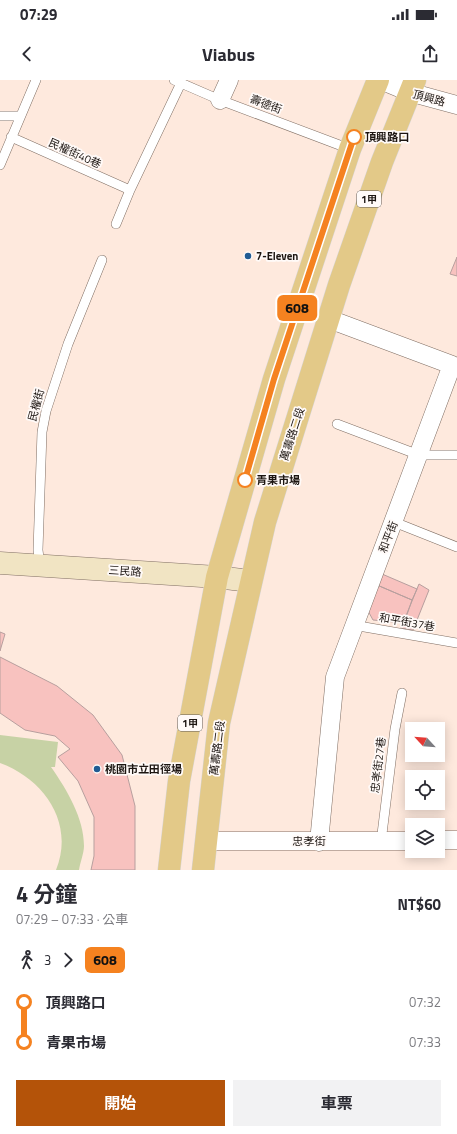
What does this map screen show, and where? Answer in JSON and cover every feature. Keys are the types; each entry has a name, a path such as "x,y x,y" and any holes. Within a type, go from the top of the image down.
{"main road":[{"name":"1甲","path":"168,870 179,781 217,577 274,379 350,149 379,80"},
{"name":"萬壽路二段","path":"203,870 219,723 250,581 265,522 329,319 382,162 412,86"}],"street":[{"path":"220,100 229,80"},
{"name":"頂興路","path":"379,80 412,86 457,105"},
{"name":"和平街","path":"319,842 334,677 452,366 329,319"},
{"name":"三民路","path":"0,563 217,577 250,581"},
{"path":"445,840 457,840"},
{"name":"忠孝街","path":"207,841 405,841"}],"lane":[{"path":"0,165 36,80"},
{"path":"116,224 178,82"},
{"name":"壽德街","path":"178,82 220,100 350,149"},
{"path":"0,116 20,116"},
{"name":"民權街40巷","path":"11,137 130,190"},
{"name":"民權街","path":"40,566 38,550 42,432 46,411 68,344 102,260"},
{"path":"337,424 418,455 457,455"},
{"path":"394,522 457,547"},
{"name":"和平街37巷","path":"353,625 457,643"},
{"name":"忠孝街27巷","path":"381,842 394,729 402,692"}],"green space":[{"path":"0,735 58,742 55,767 51,767 74,805 81,825 84,846 79,870 56,870 61,853 61,836 58,820 52,805 42,791 30,780 16,770 0,763"}],"building":[{"path":"457,257 457,276 450,274"},
{"path":"382,574 417,589 412,600 377,585"},
{"path":"419,584 429,590 413,630 401,628"},
{"path":"377,585 412,600 404,623 373,620 367,609"},
{"path":"0,632 5,634 0,651"},
{"name":"桃園市立田徑場","path":"0,657 57,686 93,715 122,755 135,806 135,870 91,870 94,856 94,817 78,781 58,757 70,749 55,736 25,730 0,713"}],"bus line":[{"name":"608","path":"245,480 274,379 354,137"}],"place":[{"name":"頂興路口","path":"354,137"},
{"name":"7-Eleven","path":"248,256"},
{"name":"青果市場","path":"245,480"},
{"name":"桃園市立田徑場","path":"97,769"}]}
